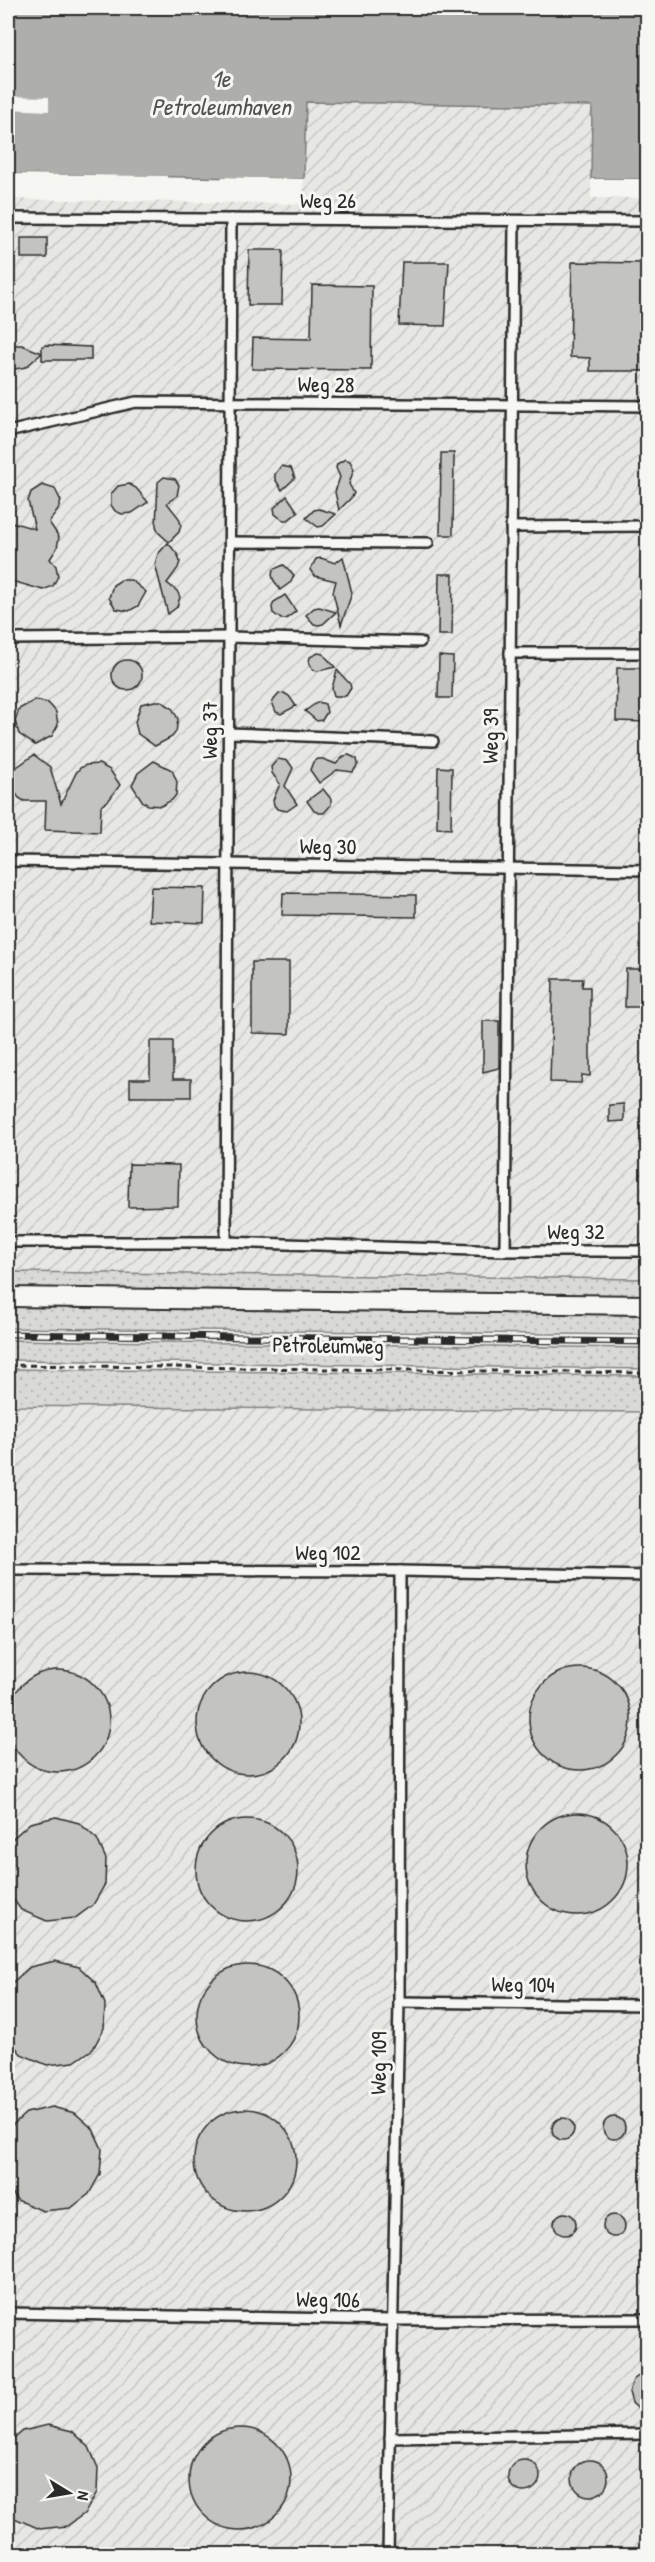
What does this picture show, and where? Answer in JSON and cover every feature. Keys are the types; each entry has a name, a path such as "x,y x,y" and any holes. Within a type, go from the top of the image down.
{"street":[{"name":"Petroleumweg","path":"8,1297 648,1305"}],"lane":[{"name":"Weg 26","path":"8,218 648,221"},
{"name":"Weg 37","path":"226,1242 231,219"},
{"name":"Weg 39","path":"505,1251 514,220"},
{"name":"Weg 28","path":"8,432 136,402 648,406"},
{"path":"511,527 648,526"},
{"path":"230,542 428,543"},
{"path":"8,639 229,638 420,642"},
{"path":"510,652 648,653"},
{"path":"229,733 432,741"},
{"name":"Weg 30","path":"8,861 648,870"},
{"name":"Weg 32","path":"8,1242 226,1242 505,1251 648,1251"},
{"name":"Weg 102","path":"8,1570 400,1571 648,1576"},
{"name":"Weg 109","path":"388,2554 399,2002 400,1571"},
{"name":"Weg 104","path":"399,2002 648,2005"},
{"name":"Weg 106","path":"8,2313 391,2320 648,2319"},
{"path":"390,2438 648,2434"}],"path":[{"name":"Petroleumweg","path":"8,1365 648,1373"}],"shaded area":[{"path":"305,102 592,106 591,198 648,198 647,1279 8,1272 8,199 303,204"},
{"path":"8,1272 648,1279 647,1297 8,1289"},
{"path":"8,1307 647,1315 648,1335 8,1328"},
{"path":"8,1340 647,1348 648,1369 8,1360"},
{"path":"8,1369 647,1376 647,1412 8,1406"},
{"path":"8,1406 647,1412 647,2554 8,2554"}],"water":[{"name":"1e Petroleumhaven","path":"8,8 647,8 647,179 591,179 592,106 306,102 304,179 8,174"}],"pier":[{"path":"8,96 49,97 49,111 8,109"},
{"path":"8,174 167,176 167,179 8,177"},
{"path":"222,177 304,179 304,182 221,180"},
{"path":"591,179 647,179 648,182 591,182"}],"building":[{"path":"21,238 47,238 47,258 21,258"},
{"path":"249,250 283,250 282,305 248,305"},
{"path":"402,262 449,262 445,326 399,325"},
{"path":"572,262 648,263 648,371 590,371 590,358 570,357"},
{"path":"312,285 372,286 371,370 252,369 253,338 311,339"},
{"path":"15,345 22,345 42,353 26,367 15,369 8,363 8,351"},
{"path":"42,346 91,347 91,360 42,360"},
{"path":"441,453 454,453 453,535 440,535"},
{"path":"345,459 350,461 354,469 349,484 354,493 339,510 335,492 340,477 336,468 337,464"},
{"path":"281,466 291,468 295,478 282,490 275,479 275,474"},
{"path":"164,477 175,479 179,485 177,496 167,503 179,518 181,525 179,532 169,542 159,533 156,526 158,482"},
{"path":"129,484 136,488 148,502 132,513 122,514 115,511 111,505 111,494 118,486"},
{"path":"42,485 55,489 61,501 58,510 49,522 59,537 57,548 50,559 56,566 58,576 53,586 43,590 8,580 8,521 35,529 28,501 31,492"},
{"path":"287,496 298,512 288,520 283,520 275,514 274,508"},
{"path":"319,509 336,514 323,526 318,527 306,518 314,510"},
{"path":"168,543 178,555 180,562 167,583 177,591 180,597 177,607 168,614 155,564 158,554"},
{"path":"343,557 352,593 341,625 333,592 336,581 315,576 310,570 316,559 321,558 335,563"},
{"path":"284,565 294,575 291,582 280,590 272,574 274,569"},
{"path":"439,574 453,574 452,635 438,635"},
{"path":"121,580 131,580 146,592 138,606 129,611 116,609 109,598 113,585"},
{"path":"285,595 296,611 286,619 281,619 273,613 272,607 274,602"},
{"path":"319,607 336,612 323,624 318,625 306,615"},
{"path":"318,653 323,654 335,667 313,670 309,662 310,657"},
{"path":"439,656 453,657 452,698 438,698"},
{"path":"127,660 133,661 141,669 141,681 133,689 127,690 121,689 113,681 112,675 113,669 121,661"},
{"path":"617,668 646,668 646,722 616,721"},
{"path":"337,670 350,684 351,688 346,696 334,696 332,688"},
{"path":"284,693 296,706 281,714 276,712 272,702 279,694"},
{"path":"35,700 48,703 52,707 56,712 58,725 52,736 35,745 19,734 15,721 19,709"},
{"path":"161,701 172,708 178,719 176,732 172,737 155,746 138,734 135,722 141,704"},
{"path":"318,702 325,704 327,712 322,720 317,721 305,711"},
{"path":"34,755 50,767 61,804 80,768 99,764 110,770 120,785 109,800 101,806 100,832 45,830 46,801 24,801 11,787 14,769"},
{"path":"349,755 357,759 358,764 353,772 337,770 319,783 310,770 313,762 318,759 336,764 344,756"},
{"path":"278,759 288,761 293,768 285,786 297,804 287,811 277,809 273,800 280,784 272,773 271,767"},
{"path":"154,761 172,770 177,782 176,795 161,806 148,805 143,802 132,785 138,773"},
{"path":"438,767 452,768 451,829 437,828"},
{"path":"323,789 331,799 331,805 324,813 319,813 314,811 307,801"},
{"path":"151,887 205,888 204,923 149,921"},
{"path":"283,893 416,895 416,917 282,915"},
{"path":"252,962 289,962 289,1034 252,1033"},
{"path":"626,969 648,969 648,1007 625,1007"},
{"path":"553,979 583,979 582,987 590,987 590,1076 582,1075 581,1083 550,1082"},
{"path":"483,1021 499,1021 499,1068 483,1072"},
{"path":"150,1041 173,1041 173,1079 191,1079 191,1097 130,1097 130,1079 150,1079"},
{"path":"624,1104 624,1121 609,1122 609,1105"},
{"path":"129,1164 179,1165 178,1206 128,1207"},
{"path":"580,1668 600,1672 616,1683 627,1699 631,1719 627,1739 616,1755 600,1766 580,1770 560,1766 544,1755 533,1739 529,1719 533,1699 544,1683 560,1672"},
{"path":"58,1670 78,1674 94,1685 105,1701 109,1721 105,1741 94,1757 78,1768 58,1772 38,1768 22,1757 11,1741 7,1721 11,1701 22,1685 38,1674"},
{"path":"248,1672 268,1676 284,1687 295,1703 299,1723 295,1743 284,1759 268,1770 248,1774 228,1770 212,1759 201,1743 197,1723 201,1703 212,1687 228,1676"},
{"path":"577,1813 597,1817 613,1828 624,1844 628,1864 624,1884 613,1900 597,1911 577,1915 557,1911 541,1900 530,1884 526,1864 530,1844 541,1828 557,1817"},
{"path":"56,1817 79,1823 97,1839 106,1859 105,1884 93,1905 75,1918 47,1921 21,1910 8,1892 8,1853 12,1839 30,1823"},
{"path":"247,1819 267,1823 283,1834 294,1850 298,1870 294,1890 283,1906 267,1917 247,1921 227,1917 211,1906 200,1890 196,1870 200,1850 211,1834 227,1823"},
{"path":"55,1961 79,1967 96,1983 105,2004 104,2028 93,2049 74,2062 47,2065 21,2054 8,2037 8,1996 12,1983 30,1967"},
{"path":"248,1965 268,1969 284,1980 295,1996 299,2016 295,2036 284,2052 268,2063 248,2067 228,2063 212,2052 201,2036 197,2016 201,1996 212,1980 228,1969"},
{"path":"52,2107 75,2113 93,2129 102,2149 100,2174 89,2194 71,2208 43,2211 17,2200 8,2187 8,2129 26,2113"},
{"path":"245,2109 265,2113 281,2124 292,2140 296,2160 292,2180 281,2196 265,2207 245,2211 225,2207 209,2196 198,2180 194,2160 198,2140 209,2124 225,2113"},
{"path":"614,2117 622,2120 625,2128 622,2136 614,2139 606,2136 603,2128 606,2120"},
{"path":"563,2118 571,2121 574,2129 571,2137 563,2140 555,2137 552,2129 555,2121"},
{"path":"565,2213 573,2216 576,2224 573,2232 565,2235 557,2232 554,2224 557,2216"},
{"path":"614,2215 622,2218 625,2226 622,2234 614,2237 606,2234 603,2226 606,2218"},
{"path":"648,2369 648,2418 632,2403 629,2392 633,2380"},
{"path":"48,2425 72,2431 89,2447 98,2468 97,2492 85,2513 67,2526 40,2529 14,2518 8,2510 8,2444 23,2431"},
{"path":"240,2428 260,2432 276,2443 287,2459 291,2479 287,2499 276,2515 260,2526 240,2530 220,2526 204,2515 193,2499 189,2479 193,2459 204,2443 220,2432"},
{"path":"524,2460 535,2465 540,2476 535,2487 524,2492 513,2487 508,2476 513,2465"},
{"path":"590,2460 602,2466 608,2478 602,2490 590,2496 578,2490 572,2478 578,2466"}],"railway":[{"path":"8,1334 648,1342"}]}
